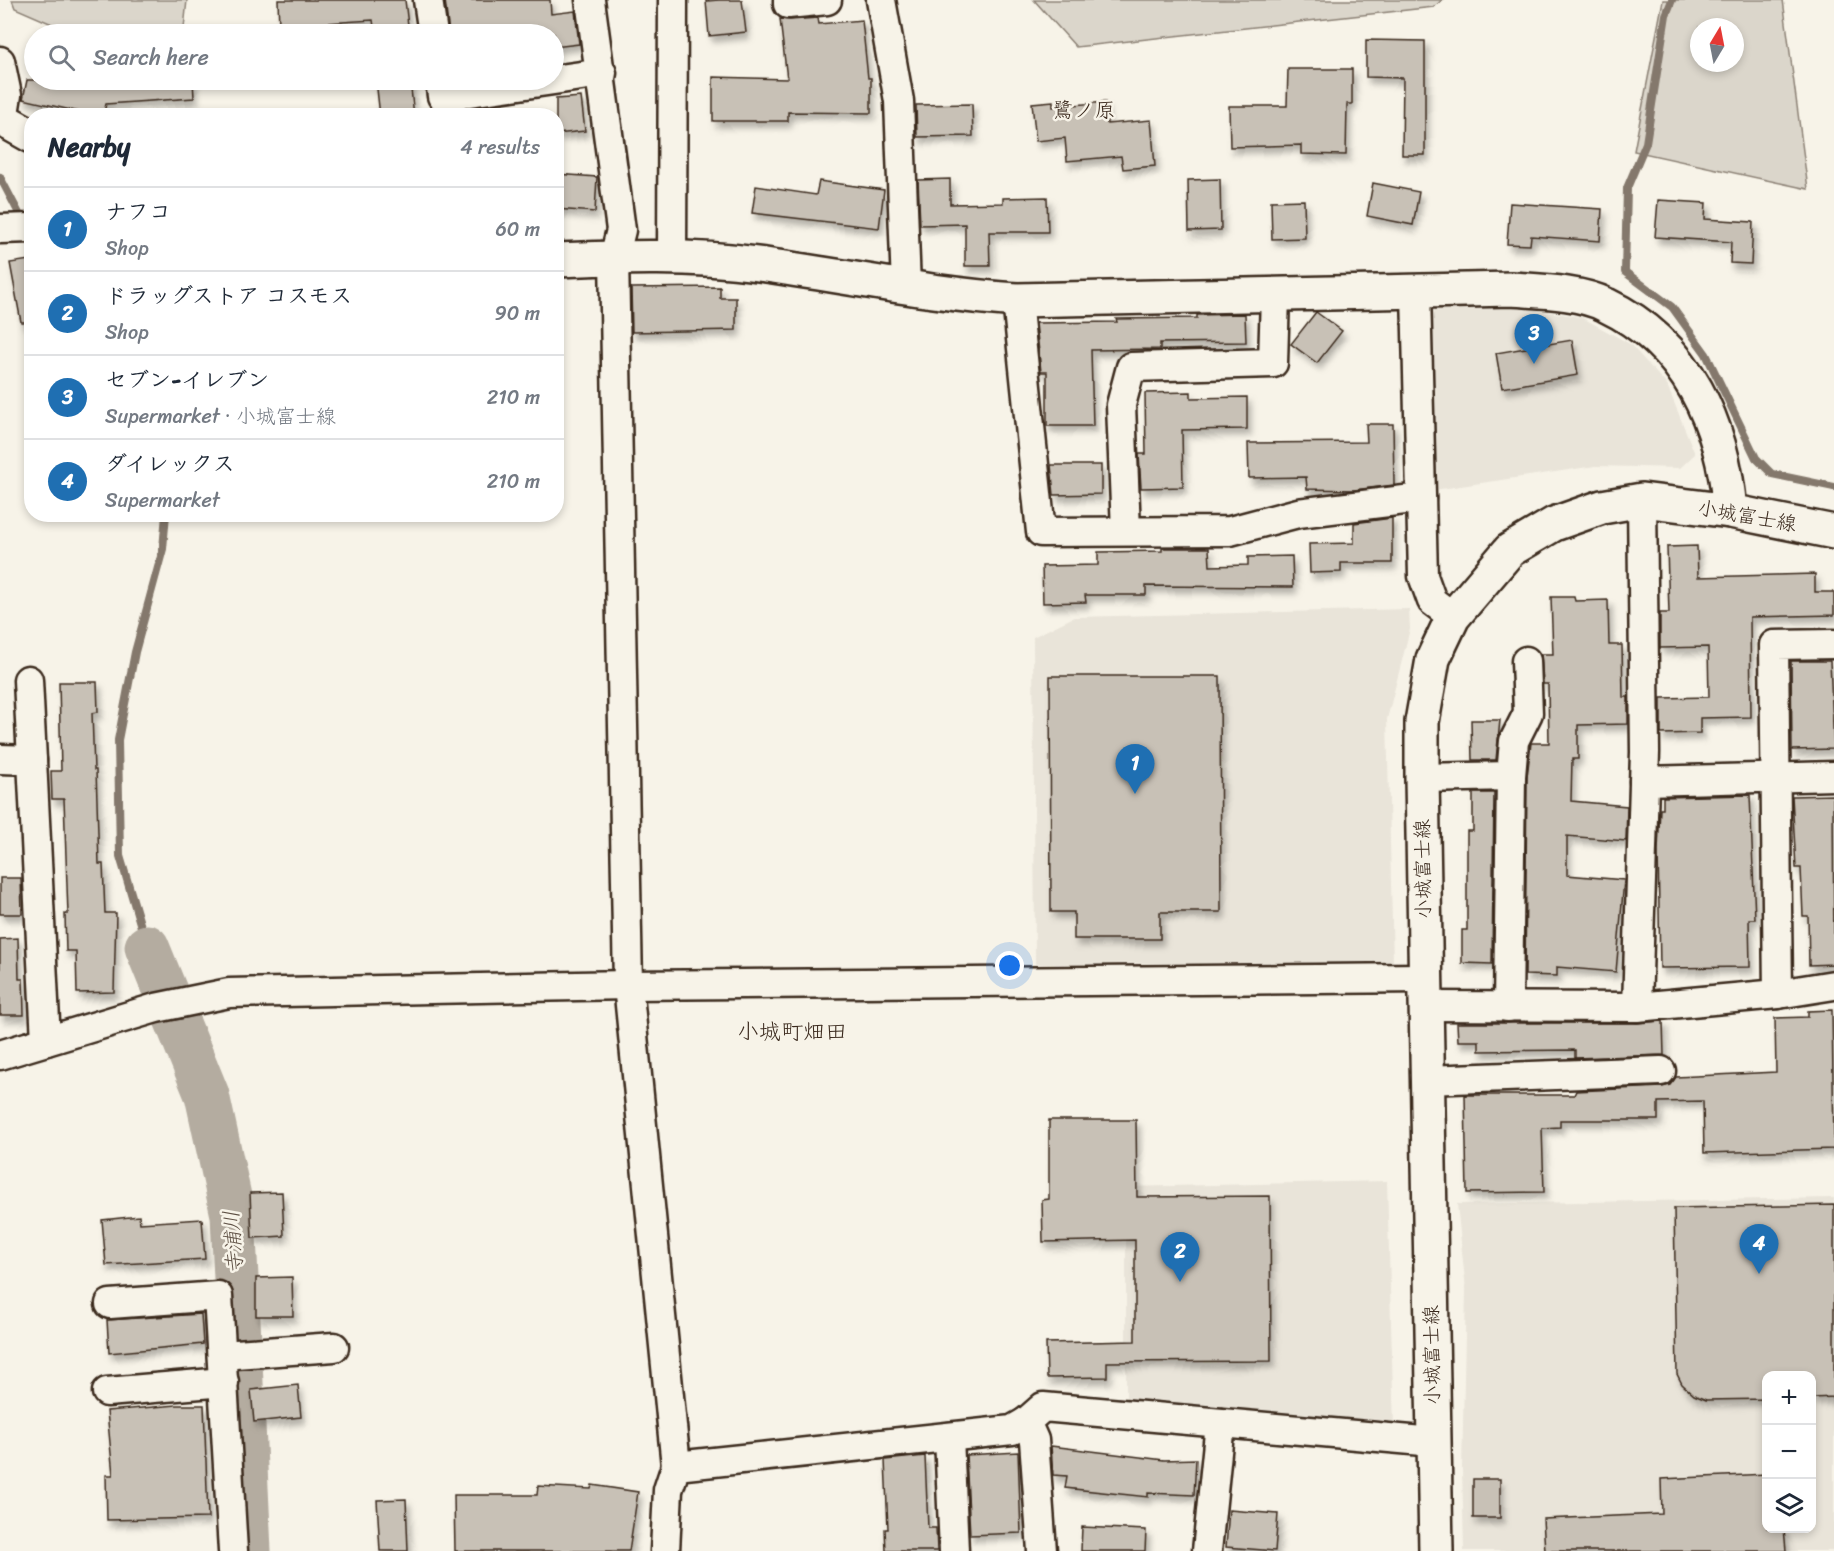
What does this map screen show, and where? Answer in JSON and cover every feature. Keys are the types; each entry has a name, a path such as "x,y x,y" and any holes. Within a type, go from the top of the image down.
{"street":[{"path":"428,0 432,24"},
{"path":"590,0 602,73 621,230 614,258 628,985 676,1466 668,1490 665,1551"},
{"path":"672,259 674,0"},
{"path":"788,0 788,4 827,0"},
{"path":"881,0 899,101 906,287"},
{"path":"0,61 7,95 2,119 24,131"},
{"path":"564,78 602,73"},
{"path":"441,90 442,96 484,90"},
{"path":"564,260 672,259 756,264 962,296 1017,300 1512,289 1555,293 1605,304 1653,333 1689,374 1705,407 1727,480 1730,511"},
{"path":"1416,292 1423,576 1432,601 1453,617"},
{"path":"1126,531 1121,405 1131,367 1273,363 1275,295"},
{"path":"1017,300 1041,532 1230,531 1298,513 1421,498"},
{"path":"1637,1007 1644,781 1642,500"},
{"name":"小城富士線","path":"1437,1551 1424,992 1422,778 1422,722 1433,659 1453,617 1510,550 1554,524 1602,507 1642,500 1730,511 1834,532"},
{"path":"1778,994 1774,645 1834,644"},
{"path":"1508,1007 1510,776 1514,741 1528,713 1526,661"},
{"path":"28,680 46,1041"},
{"path":"0,759 32,760"},
{"path":"1422,778 1510,776"},
{"path":"1644,781 1834,776"},
{"path":"0,1055 189,999 229,993 628,985 1424,992 1508,1007 1637,1007 1778,994 1834,985"},
{"path":"1426,1080 1661,1071"},
{"path":"110,1304 218,1296 233,1551"},
{"path":"107,1392 334,1347"},
{"path":"676,1466 1012,1430 1026,1422 1043,1407 1434,1442"},
{"path":"1026,1422 1034,1440 1042,1551"},
{"path":"1206,1551 1220,1423"},
{"path":"949,1437 954,1551"}],"shaded area":[{"path":"12,0 187,0 184,24 52,24 15,8"},
{"path":"1034,0 1442,0 1434,7 1076,47"},
{"path":"1663,0 1783,0 1808,189 1634,151"},
{"path":"1518,307 1581,317 1630,344 1667,385 1695,454 1680,468 1595,466 1434,490 1431,308"},
{"path":"1409,609 1410,629 1387,719 1393,963 1035,964 1033,637 1074,617"},
{"path":"1387,1181 1394,1428 1126,1402 1126,1187"},
{"path":"1834,1198 1834,1551 1464,1551 1462,1468 1466,1290 1457,1204"}],"building":[{"path":"278,0 405,0 408,24 374,24 373,20 279,24"},
{"path":"445,0 550,0 551,14 575,11 579,44 564,46 564,24 448,24"},
{"path":"742,0 746,32 709,36 706,1"},
{"path":"818,18 819,24 862,20 868,78 871,78 871,113 788,112 788,121 713,121 713,77 787,79 780,19"},
{"path":"1366,40 1425,41 1425,155 1402,155 1403,78 1366,77"},
{"path":"1288,69 1352,69 1352,104 1347,104 1346,155 1301,154 1301,145 1230,147 1229,106 1287,106"},
{"path":"25,90 194,90 194,98 106,104 105,108 62,108 23,99"},
{"path":"377,90 411,90 413,108 379,108"},
{"path":"581,97 585,131 564,133 564,108 556,108 556,99"},
{"path":"1053,101 1053,107 1105,102 1107,124 1151,120 1155,166 1123,169 1121,156 1067,161 1065,138 1036,141 1032,103"},
{"path":"972,104 973,136 917,137 916,105"},
{"path":"564,175 597,177 595,212 564,210"},
{"path":"950,179 950,204 1003,203 1003,198 1047,197 1048,232 989,232 990,266 965,266 965,224 920,225 918,180"},
{"path":"1220,179 1221,230 1189,231 1188,180"},
{"path":"819,181 884,190 879,228 752,213 756,186 816,195"},
{"path":"1373,183 1419,192 1413,225 1367,216"},
{"path":"1304,200 1305,238 1272,239 1271,201"},
{"path":"1658,200 1706,203 1705,219 1753,222 1751,264 1730,263 1731,242 1655,237"},
{"path":"1510,203 1602,209 1600,241 1531,236 1530,245 1507,244"},
{"path":"24,261 24,322 21,322 10,263"},
{"path":"720,287 720,298 736,298 736,330 632,332 631,288"},
{"path":"1316,312 1342,331 1317,363 1291,344"},
{"path":"1245,314 1246,342 1160,343 1160,349 1091,350 1093,426 1047,426 1047,372 1041,372 1036,323 1117,322 1116,319 1197,318 1197,315"},
{"path":"1572,340 1578,375 1502,388 1496,353"},
{"path":"1191,392 1191,398 1247,397 1247,429 1182,430 1183,487 1141,488 1139,454 1146,454 1145,393"},
{"path":"1366,424 1393,424 1394,485 1354,490 1307,489 1306,477 1249,478 1248,443 1367,442"},
{"path":"1051,465 1101,465 1101,494 1054,495"},
{"path":"1392,518 1392,563 1341,563 1341,572 1310,573 1309,544 1354,543 1354,523"},
{"path":"1697,546 1698,577 1815,574 1815,592 1834,592 1834,615 1750,617 1751,717 1700,718 1700,733 1661,734 1661,698 1709,697 1708,647 1660,648 1660,613 1669,613 1667,547"},
{"path":"1162,548 1209,548 1210,566 1248,565 1248,557 1292,556 1293,587 1146,586 1146,595 1085,595 1086,602 1043,603 1042,566 1098,565 1098,552 1162,551"},
{"path":"1551,597 1574,597 1575,601 1608,600 1609,645 1622,645 1623,697 1628,697 1628,724 1578,725 1578,759 1572,759 1571,801 1627,806 1626,841 1567,836 1567,875 1624,880 1616,972 1557,967 1557,976 1525,975 1527,777 1531,743 1549,743 1548,684 1543,684 1541,654 1553,654"},
{"path":"1791,661 1830,661 1834,749 1792,750"},
{"path":"1050,676 1220,676 1221,912 1160,912 1160,939 1074,939 1074,912 1051,912"},
{"path":"59,682 97,682 98,712 92,713 99,864 103,864 105,913 116,913 114,992 77,993 76,951 66,951 65,914 68,914 64,799 52,799 51,771 61,771"},
{"path":"1471,720 1500,720 1496,760 1472,760"},
{"path":"1473,793 1494,793 1492,964 1462,963 1462,930 1467,930 1467,831 1473,831"},
{"path":"1750,795 1755,919 1749,919 1750,967 1660,968 1658,850 1660,809 1663,809 1663,797"},
{"path":"1833,795 1834,964 1809,965 1808,916 1803,916 1801,868 1796,868 1792,796"},
{"path":"0,878 21,878 22,914 0,914"},
{"path":"18,938 19,979 23,979 24,1015 0,1015 0,939"},
{"path":"1832,1010 1834,1149 1704,1153 1703,1101 1658,1102 1658,1120 1560,1120 1560,1127 1542,1128 1544,1192 1467,1193 1465,1095 1574,1095 1576,1091 1662,1087 1670,1085 1676,1077 1776,1072 1775,1018 1808,1017 1808,1011"},
{"path":"1663,1021 1664,1055 1575,1058 1575,1050 1479,1051 1479,1041 1458,1041 1457,1023 1637,1023"},
{"path":"1049,1120 1136,1120 1137,1197 1270,1196 1271,1361 1107,1362 1107,1377 1047,1378 1046,1343 1135,1341 1135,1240 1043,1242 1042,1200 1049,1199"},
{"path":"282,1192 284,1236 252,1238 250,1193"},
{"path":"1834,1205 1834,1397 1816,1398 1816,1371 1762,1371 1762,1399 1706,1400 1694,1395 1682,1384 1677,1374 1674,1208"},
{"path":"139,1216 140,1223 202,1219 205,1259 106,1265 102,1220"},
{"path":"292,1277 293,1316 256,1316 256,1278"},
{"path":"201,1314 203,1344 109,1353 107,1320"},
{"path":"298,1385 301,1417 254,1422 251,1390"},
{"path":"204,1405 208,1518 107,1520 106,1475 113,1475 107,1411"},
{"path":"1051,1446 1164,1460 1196,1459 1194,1495 1148,1493 1148,1497 1065,1488 1067,1476 1053,1475"},
{"path":"1018,1452 1021,1533 970,1535 966,1455"},
{"path":"925,1456 928,1528 936,1528 937,1551 886,1551 885,1529 888,1529 885,1460"},
{"path":"1762,1474 1762,1533 1784,1533 1786,1551 1545,1551 1543,1519 1662,1514 1661,1479"},
{"path":"1473,1479 1500,1479 1500,1518 1473,1518"},
{"path":"592,1485 638,1492 629,1551 455,1551 454,1495 537,1495 538,1486 591,1489"},
{"path":"406,1499 408,1551 380,1551 377,1500"},
{"path":"1229,1510 1278,1514 1275,1551 1226,1547"},
{"path":"1082,1527 1146,1530 1145,1551 1081,1551"}],"waterway":[{"path":"1672,0 1666,15 1646,143 1627,188 1625,272 1672,307 1706,354 1756,458 1772,474 1834,487"},
{"path":"0,177 24,223"},
{"path":"147,947 120,856 118,740 135,652 163,549 165,522"},
{"name":"寺浦川","path":"147,947 207,1095 233,1215 249,1551"}],"place":[{"name":"セブン-イレブン","path":"1534,364"},
{"name":"ナフコ","path":"1135,794"},
{"name":"ダイレックス","path":"1759,1274"},
{"name":"ドラッグストア コスモス","path":"1180,1282"}],"district":[{"name":"鷺ノ原","path":"1084,110"},
{"name":"小城町畑田","path":"792,1031"}]}
